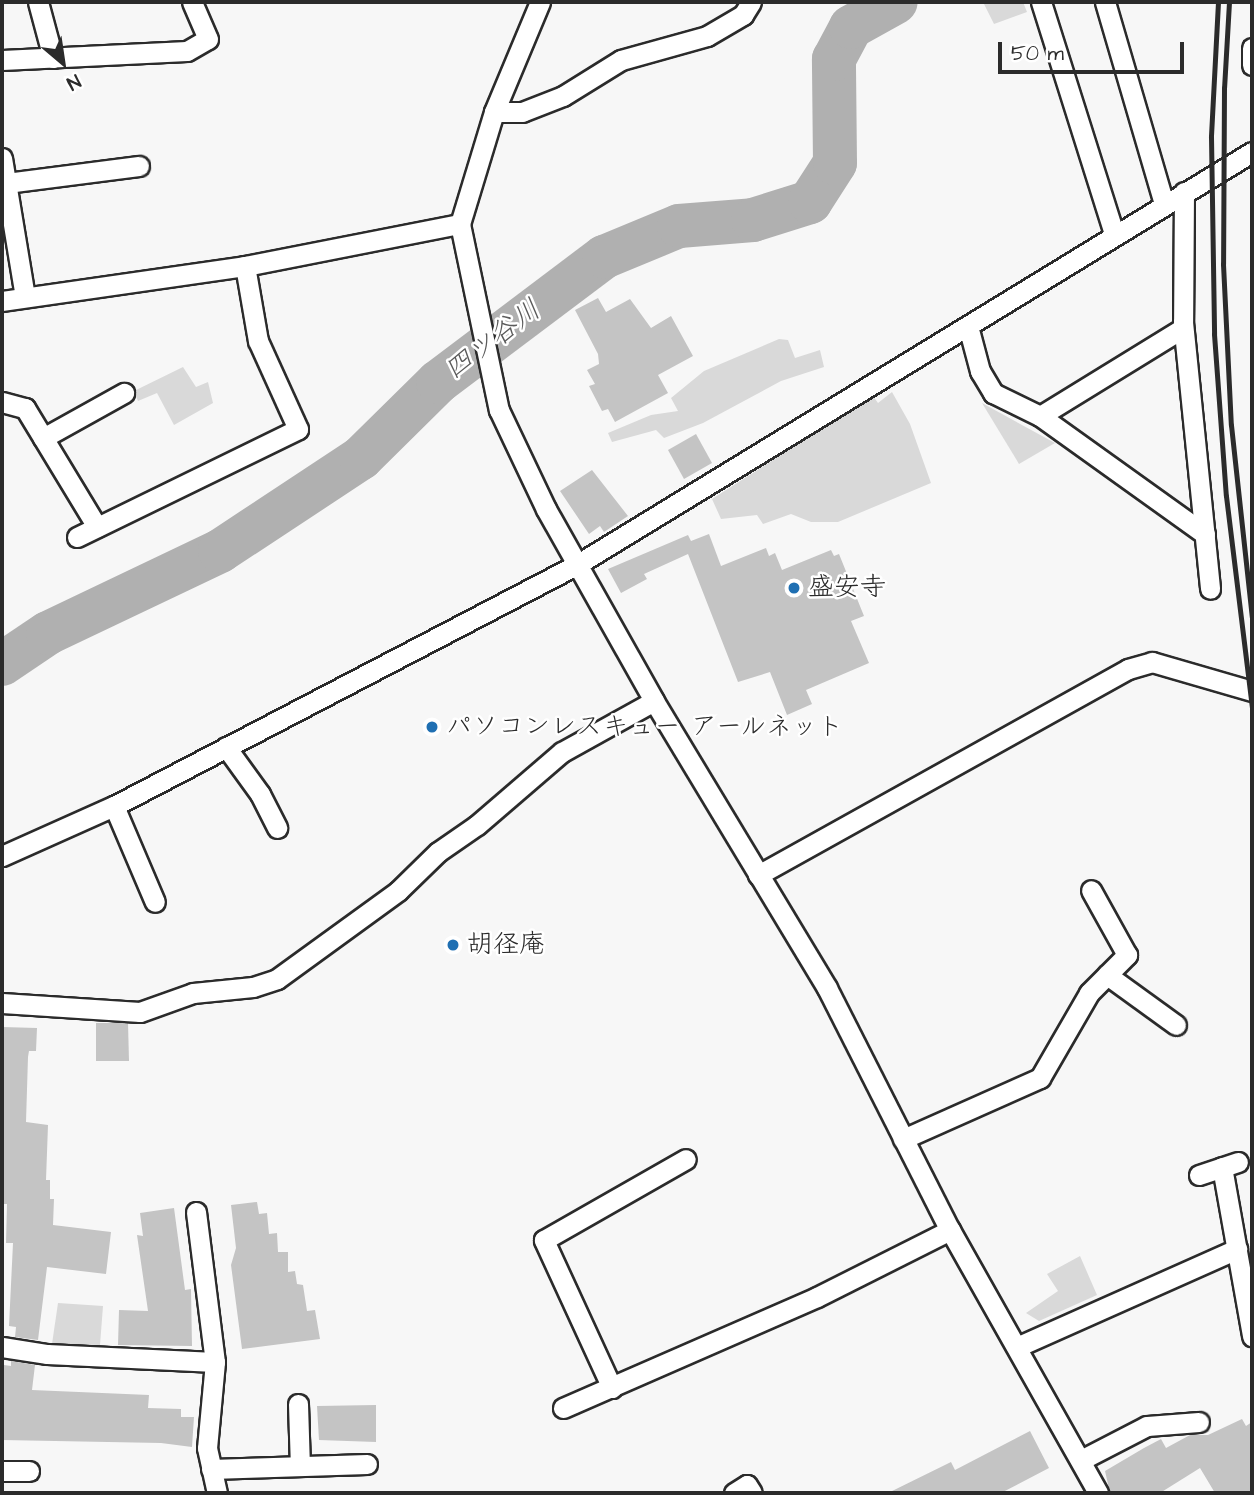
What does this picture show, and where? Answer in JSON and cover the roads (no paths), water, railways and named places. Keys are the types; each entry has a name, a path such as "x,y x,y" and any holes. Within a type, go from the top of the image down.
{"street":[{"path":"38,2 53,58"},
{"path":"2,60 187,51 208,39 192,2"},
{"path":"540,2 494,112 460,224 480,331 499,410 578,564 654,701 827,988 950,1230 1018,1346 1098,1493"},
{"path":"494,112 522,112 563,96 621,60 707,36 743,15 751,2"},
{"path":"1041,2 1114,233"},
{"path":"1105,2 1164,204"},
{"path":"1252,48 1252,65"},
{"path":"2,856 114,806 578,564 968,326 1114,233 1252,152"},
{"path":"2,158 25,297"},
{"path":"6,183 139,166"},
{"path":"1184,192 1183,328 1210,589"},
{"path":"2,301 245,266 460,224"},
{"path":"77,537 298,429 258,341 245,266"},
{"path":"968,326 980,371 992,393 1040,416 1205,534"},
{"path":"1040,416 1183,328"},
{"path":"43,438 124,393"},
{"path":"2,402 25,408 97,527"},
{"path":"758,875 1128,669 1153,662 1252,691"},
{"path":"2,1003 140,1012 193,993 277,979 398,891 438,852 477,825 562,752 654,701"},
{"path":"226,747 260,794 277,828"},
{"path":"114,806 155,902"},
{"path":"903,1139 1040,1078 1073,1016 1127,955 1091,890"},
{"path":"1107,975 1176,1025"},
{"path":"612,1388 544,1240 686,1160"},
{"path":"1199,1175 1230,1165 1237,1249 1252,1336"},
{"path":"196,1212 215,1362 207,1448 217,1493"},
{"path":"563,1408 817,1297 950,1230"},
{"path":"1018,1346 1237,1249"},
{"path":"2,1347 47,1354 215,1362"},
{"path":"298,1404 300,1466"},
{"path":"1081,1460 1147,1426 1199,1422"},
{"path":"211,1469 367,1464"},
{"path":"2,1471 29,1471"},
{"path":"734,1493 747,1485 752,1493"}],"waterway":[{"name":"四ツ谷川","path":"2,664 48,633 220,551 361,458 438,382 604,257 679,226 753,220 810,202 835,163 834,59 851,27 896,2"}],"railway":[{"path":"1218,2 1211,137 1214,334 1226,496 1252,708"},
{"path":"1229,2 1224,88 1223,264 1231,425 1252,617"}],"place":[{"name":"盛安寺","path":"794,588"},
{"name":"パソコンレスキュー アールネット","path":"432,727"},
{"name":"胡径庵","path":"453,945"}]}
